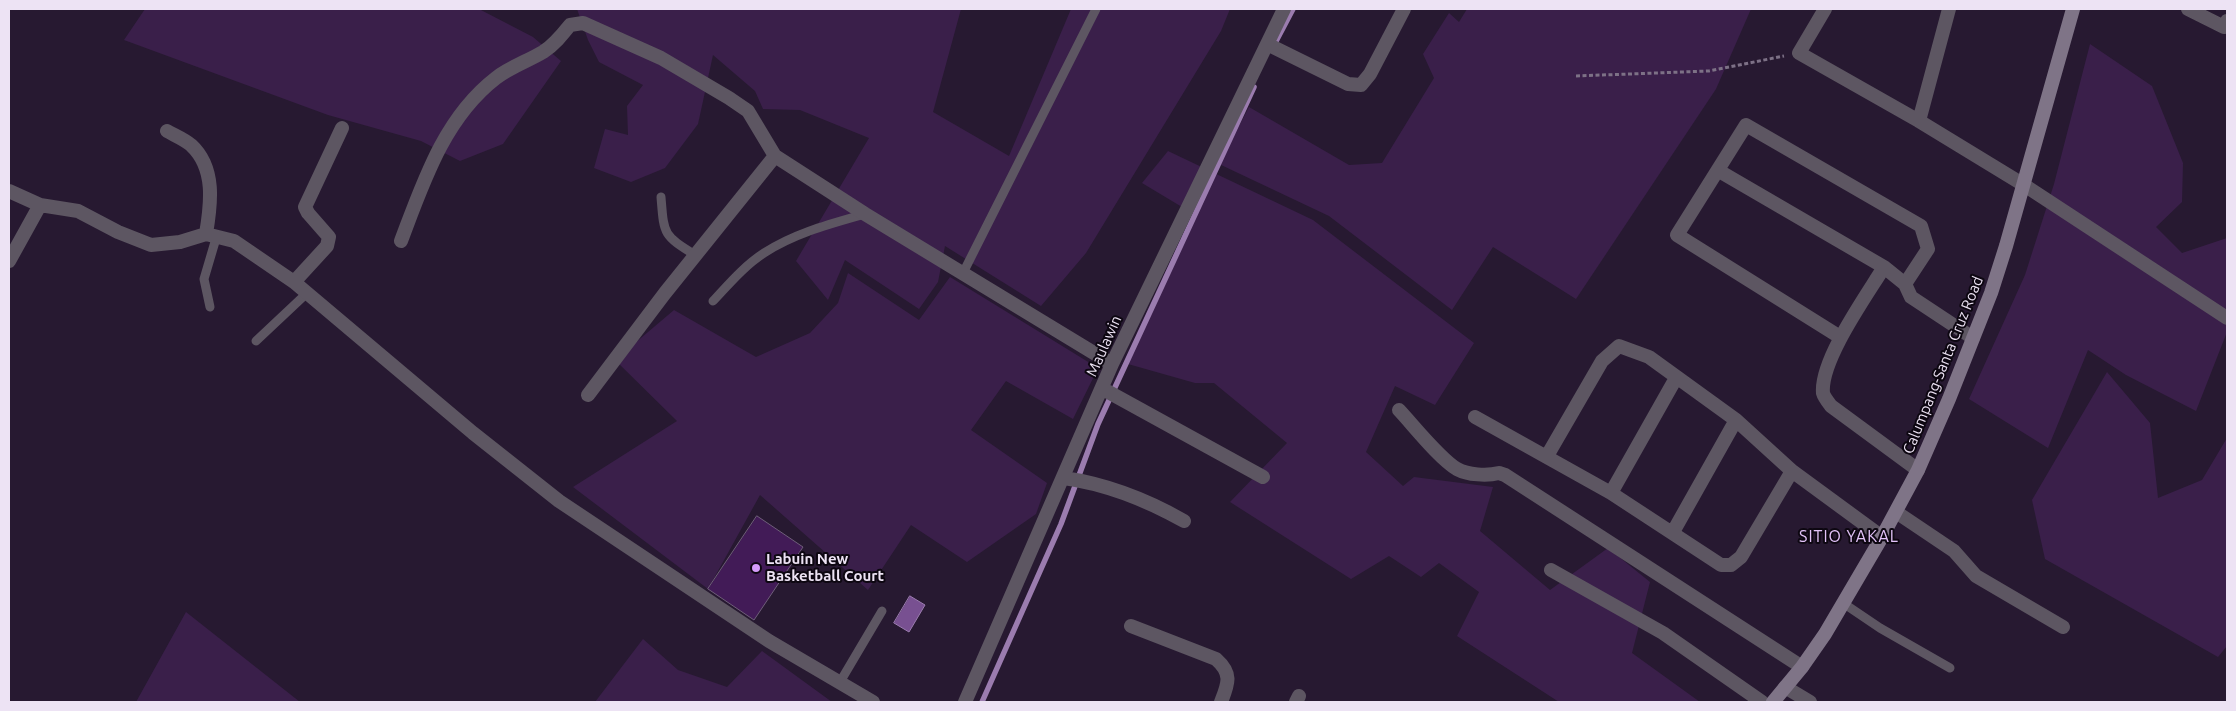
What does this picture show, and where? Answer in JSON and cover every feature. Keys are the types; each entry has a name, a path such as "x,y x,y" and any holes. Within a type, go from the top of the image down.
{"main road":[{"name":"Calumpang-Santa Cruz Road","path":"1773,702 1802,667 1843,603 1882,537 1918,470 1994,283 2074,9"}],"street":[{"name":"Maulawin","path":"965,702 1103,389 1112,364 1284,9"},
{"path":"1267,44 1348,84 1361,85 1370,74 1404,9"},
{"path":"1826,9 1799,53 1919,121 2024,185 2227,318"},
{"path":"1919,121 1949,9"},
{"path":"2188,9 2224,27 2227,21"},
{"path":"401,241 430,164 453,127 481,92 497,77 544,51 556,42 570,25 583,23 652,54 729,98 748,111 775,156 865,214 1112,364"},
{"path":"1840,337 1677,235 1719,171 1746,125 1921,226 1928,249 1905,284"},
{"path":"294,282 327,246 329,237 305,207 342,128"},
{"path":"167,131 190,144 202,158 212,197 212,235"},
{"path":"588,395 695,255 775,156"},
{"path":"1719,171 1884,267 1905,284 1911,297 1973,338"},
{"path":"9,191 40,205 78,211 118,232 151,245 180,242 212,235 234,241 294,282 473,433 559,501 754,631 873,702"},
{"path":"9,261 40,205"},
{"path":"1884,267 1840,337 1824,382 1823,395 1831,406 1918,470"},
{"path":"1547,456 1602,361 1612,350 1619,346 1649,357 1736,420 1792,471 1882,537"},
{"path":"1611,493 1676,378"},
{"path":"1103,389 1263,477"},
{"path":"1399,410 1457,469 1471,473 1491,475 1499,473 1505,475 1802,667"},
{"path":"1475,416 1611,493 1721,565 1731,565 1740,557 1792,471"},
{"path":"1673,532 1736,420"},
{"path":"1064,478 1088,481 1138,499 1184,521"},
{"path":"1896,512 1954,551 1976,576 2063,626"},
{"path":"1550,570 1663,633 1762,702"},
{"path":"1131,626 1216,659 1225,667 1228,684 1221,702"},
{"path":"1785,686 1810,702"}],"lane":[{"path":"962,273 1096,9"},
{"path":"661,197 663,224 670,239 695,255"},
{"path":"713,301 741,272 764,254 794,237 824,225 865,214"},
{"path":"210,307 204,279 212,235"},
{"path":"256,342 306,294"},
{"path":"1843,603 1880,628 1950,668"},
{"path":"840,682 882,611"}],"path":[{"path":"1576,76 1709,71 1799,53"}],"shaded area":[{"path":"145,9 479,9 533,37 561,61 503,144 460,161 421,141 328,115 124,40"},
{"path":"577,9 961,9 933,112 1009,156 1071,9 1230,9 1221,31 1086,253 1041,306 945,246 938,282 919,309 845,260 828,300 796,261 869,138 800,110 763,109 755,91 713,55 698,124 665,168 631,182 594,168 605,129 628,135 627,106 643,85 599,62 588,40"},
{"path":"1467,9 1751,9 1716,89 1576,299 1493,247 1452,310 1329,216 1219,164 1249,107 1349,165 1382,163 1434,78 1423,54 1449,13 1459,22"},
{"path":"2090,44 2152,86 2183,163 2182,202 2156,227 2182,253 2227,238 2227,332 2196,411 2126,375 2088,350 2048,448 1969,399 2025,275 2054,184"},
{"path":"1168,151 1313,220 1474,343 1435,405 1395,386 1366,452 1403,486 1414,477 1493,487 1480,531 1550,590 1608,548 1650,582 1632,653 1700,702 1559,702 1457,636 1479,592 1439,563 1421,577 1389,556 1351,579 1230,502 1287,443 1214,383 1195,383 1128,364 1197,216 1142,183"},
{"path":"848,273 919,320 950,277 1098,368 1073,419 1006,381 971,430 1047,483 1036,514 967,562 911,525 868,590 760,495 708,589 573,487 677,421 615,360 674,310 756,357 810,333 838,303"},
{"path":"2107,372 2150,423 2158,498 2202,480 2227,438 2227,646 2218,657 2045,559 2032,500"},
{"path":"910,596 925,605 909,632 894,623"},
{"path":"186,612 300,702 136,702"},
{"path":"643,639 678,670 727,687 762,651 832,702 595,702"}],"building":[{"name":"Labuin New Basketball Court","path":"757,516 803,547 754,620 708,589"}],"waterway":[{"path":"1273,47 1293,9"},
{"path":"982,702 1061,524 1098,424 1254,87"}],"place":[{"name":"Labuin New Basketball Court","path":"756,568"}],"district":[{"name":"SITIO YAKAL","path":"1849,537"}]}
